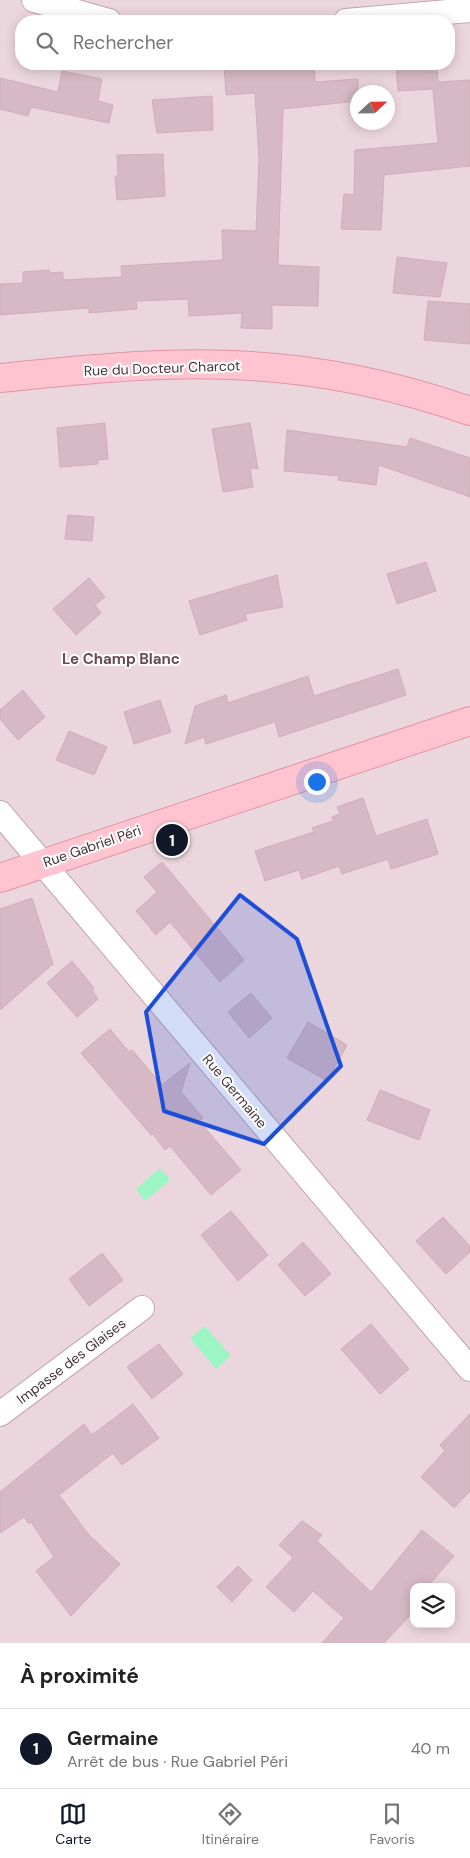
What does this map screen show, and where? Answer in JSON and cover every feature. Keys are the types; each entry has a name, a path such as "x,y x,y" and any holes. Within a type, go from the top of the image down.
{"street":[{"path":"34,0 88,15"},
{"path":"414,15 470,10"},
{"name":"Rue du Docteur Charcot","path":"0,378 152,366 252,366 365,382 470,411"},
{"name":"Rue Gabriel Péri","path":"0,878 177,817 470,721"},
{"name":"Rue Germaine","path":"0,813 470,1369"},
{"name":"Impasse des Glaises","path":"0,1414 142,1308"}],"highlighted area":[{"path":"240,895 297,939 341,1066 264,1144 164,1111 146,1012"}],"shaded area":[{"path":"0,0 470,0 470,1643 0,1643"},
{"path":"160,1168 170,1180 145,1201 136,1189"},
{"path":"205,1326 231,1356 216,1369 190,1338"}],"building":[{"path":"224,70 314,70 315,82 358,79 358,85 350,85 350,102 283,109 278,265 319,267 318,306 272,305 272,329 241,328 242,313 189,316 188,299 136,301 137,309 89,313 89,308 0,315 0,284 23,283 23,272 49,270 50,273 63,272 63,280 122,277 121,266 223,260 222,230 256,231 259,159 255,93 226,95"},
{"path":"396,70 437,70 438,82 470,80 470,166 384,175 381,230 341,229 344,194 354,195 355,150 438,143 433,89 398,91"},
{"path":"62,71 102,79 98,101 113,105 109,123 31,107 28,116 0,109 0,78 58,92"},
{"path":"212,96 213,130 157,133 152,100"},
{"path":"163,154 165,196 117,200 115,176 118,176 117,155"},
{"path":"397,257 447,263 440,297 393,293"},
{"path":"428,301 470,304 470,344 424,340"},
{"path":"105,423 108,459 98,460 98,464 60,467 57,428"},
{"path":"250,423 258,469 250,468 253,487 223,492 212,429"},
{"path":"287,430 407,447 410,438 470,458 470,497 379,465 376,485 338,480 339,476 284,471"},
{"path":"68,515 94,517 92,541 65,539"},
{"path":"426,562 436,591 397,604 387,574"},
{"path":"277,575 283,607 245,614 247,620 200,635 189,601"},
{"path":"89,578 105,597 95,605 101,613 76,635 53,609"},
{"path":"398,669 406,695 279,737 275,722 206,744 204,737 185,744 195,706 226,695 228,703 308,676 314,696"},
{"path":"23,690 45,717 18,740 0,719 0,710"},
{"path":"160,700 171,732 134,744 124,712"},
{"path":"69,731 107,747 94,775 56,760"},
{"path":"363,798 376,836 427,819 438,854 391,869 388,859 342,874 339,866 302,879 299,870 265,881 255,851 314,832 312,828 333,821 332,817 340,814 337,807"},
{"path":"162,862 244,960 220,982 170,922 156,935 136,911 157,892 144,877"},
{"path":"32,898 53,964 0,1010 0,909"},
{"path":"72,961 94,988 92,990 98,999 77,1017 47,983"},
{"path":"251,993 272,1018 249,1038 228,1012"},
{"path":"308,1022 347,1045 327,1081 287,1058"},
{"path":"110,1029 129,1052 132,1050 162,1085 190,1063 181,1092 203,1118 199,1121 241,1170 211,1195 170,1146 165,1150 153,1134 151,1135 81,1053"},
{"path":"380,1090 430,1110 419,1140 367,1120"},
{"path":"231,1211 268,1255 238,1281 201,1235"},
{"path":"443,1217 470,1246 470,1252 446,1274 416,1241"},
{"path":"303,1242 331,1274 305,1296 278,1265"},
{"path":"102,1253 123,1280 89,1306 69,1279"},
{"path":"371,1324 409,1369 380,1394 341,1349"},
{"path":"159,1344 183,1374 152,1399 127,1367"},
{"path":"133,1404 159,1438 122,1465 113,1453 59,1495 89,1535 120,1564 71,1616 36,1571 54,1557 31,1522 29,1524 24,1517 0,1533 0,1492 84,1424 92,1435"},
{"path":"470,1414 470,1491 454,1508 421,1477 445,1451 440,1445"},
{"path":"302,1521 322,1535 317,1541 371,1592 422,1530 454,1556 430,1583 410,1583 410,1615 384,1643 322,1643 344,1618 313,1591 294,1612 266,1587 293,1558 279,1545"},
{"path":"238,1566 252,1580 232,1602 217,1587"}],"place":[{"name":"Germaine","path":"172,840"}],"district":[{"name":"Le Champ Blanc","path":"121,659"}]}
